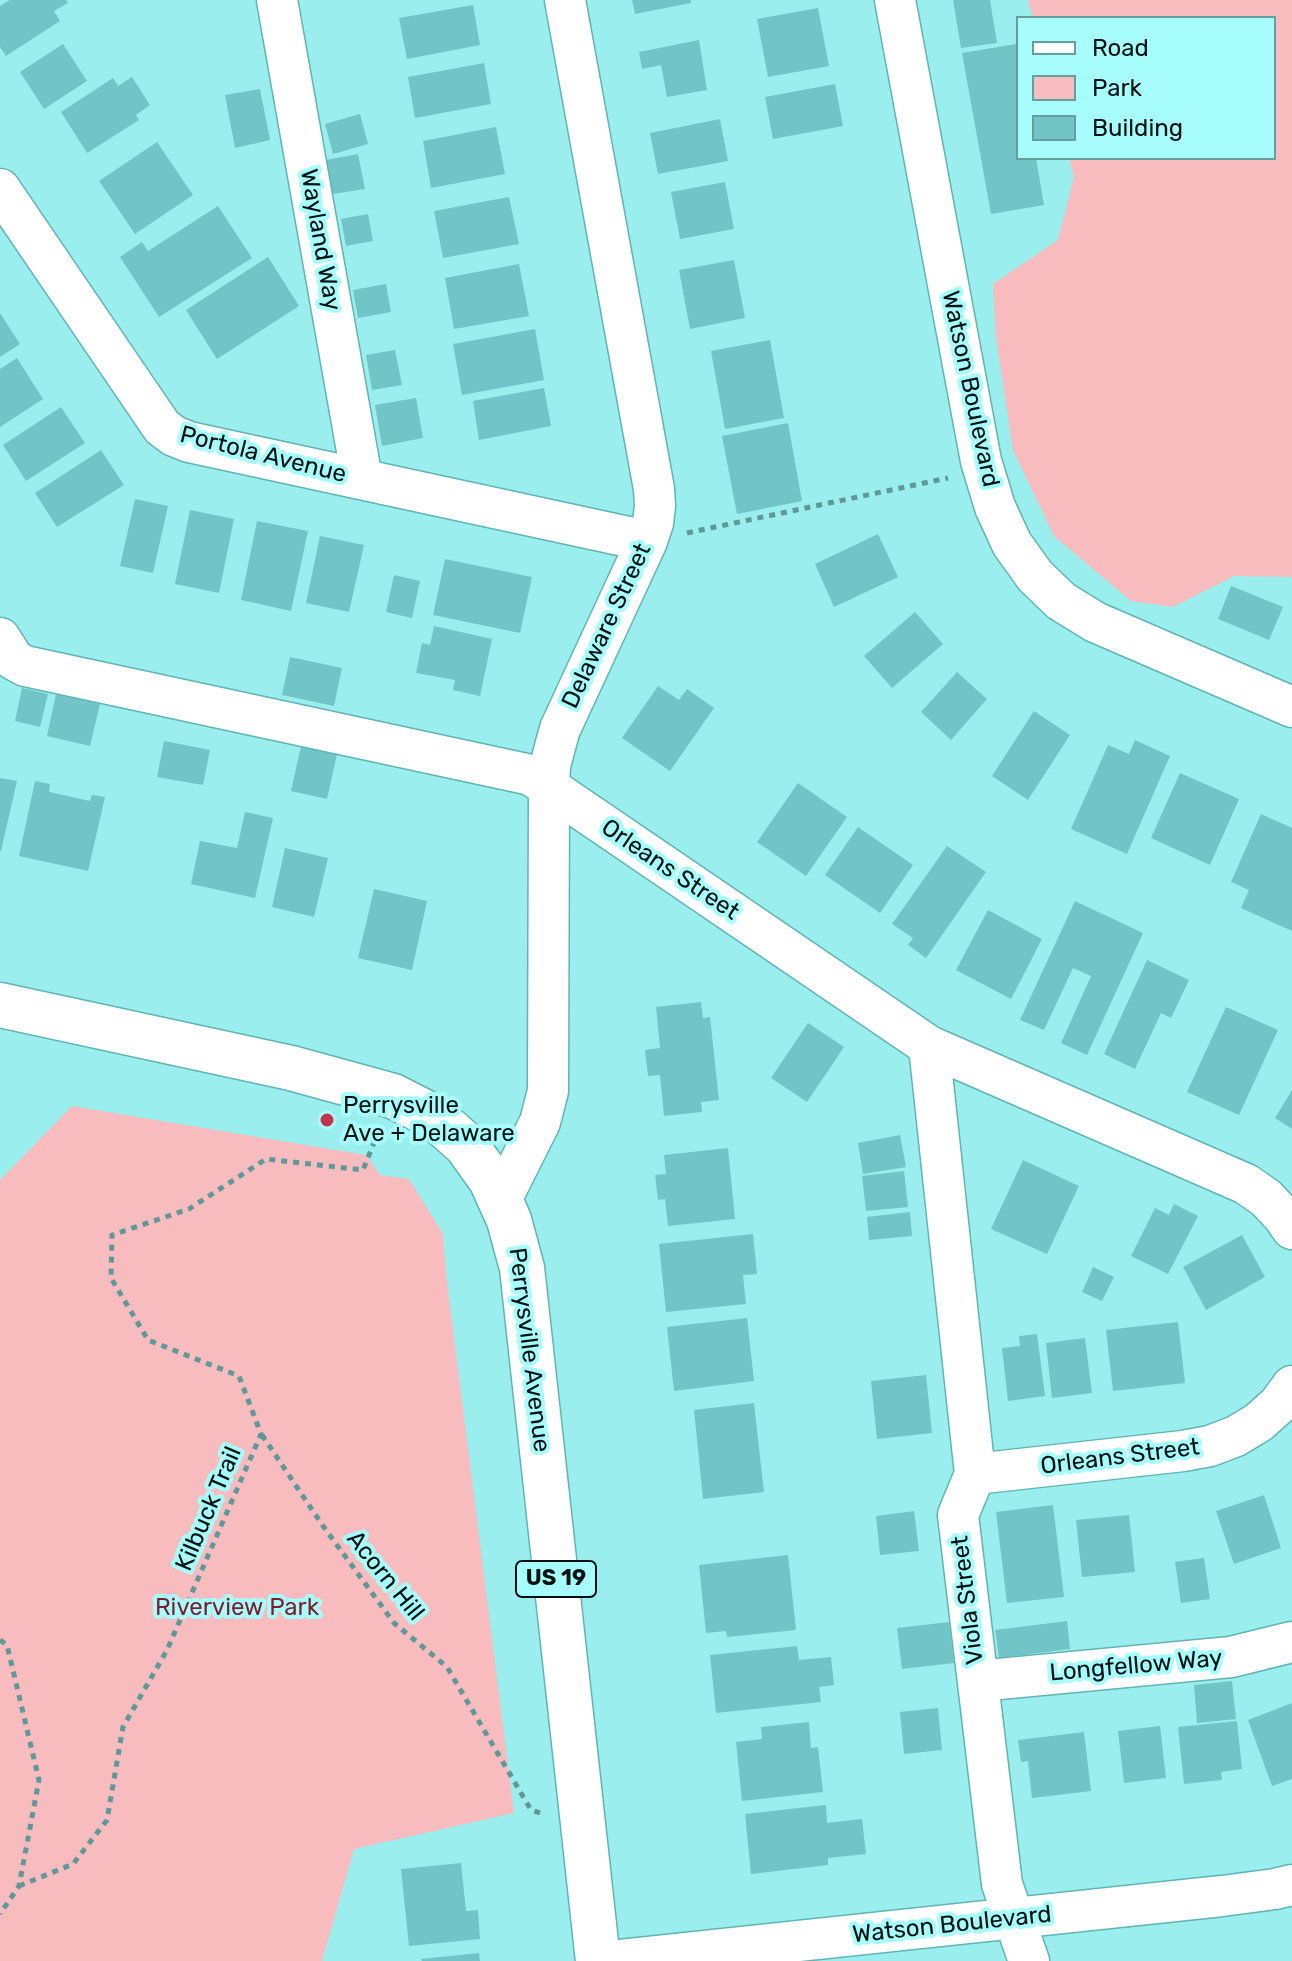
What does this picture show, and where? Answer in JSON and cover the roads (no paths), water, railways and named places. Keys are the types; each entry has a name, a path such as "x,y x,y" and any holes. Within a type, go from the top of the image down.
{"main road":[{"name":"Perrysville Avenue","path":"0,1005 291,1068 393,1096 430,1115 466,1145 491,1180 501,1200 522,1268 598,1961"}],"street":[{"name":"Wayland Way","path":"277,0 362,479"},
{"name":"Delaware Street","path":"501,1200 540,1122 548,1091 550,766 560,729 653,523 654,489 565,0"},
{"name":"Watson Boulevard","path":"895,0 984,470 995,507 1012,544 1035,576 1061,601 1095,622 1292,707"},
{"name":"Portola Avenue","path":"0,189 162,427 174,436 189,442 647,541"},
{"name":"Orleans Street","path":"0,638 14,660 25,666 531,775 929,1046 1246,1184 1266,1198 1292,1229"},
{"name":"Viola Street","path":"929,1046 975,1474 958,1515 1002,1884 1029,1961"},
{"name":"Orleans Street","path":"975,1474 1210,1446 1236,1436 1259,1422 1279,1404 1292,1386"},
{"name":"Longfellow Way","path":"978,1681 1231,1657 1292,1642"},
{"name":"Watson Boulevard","path":"611,1961 1222,1896 1292,1885"}],"place":[{"name":"Perrysville Ave + Delaware","path":"327,1120"}],"park label":[{"name":"Riverview Park","path":"237,1608"}]}
